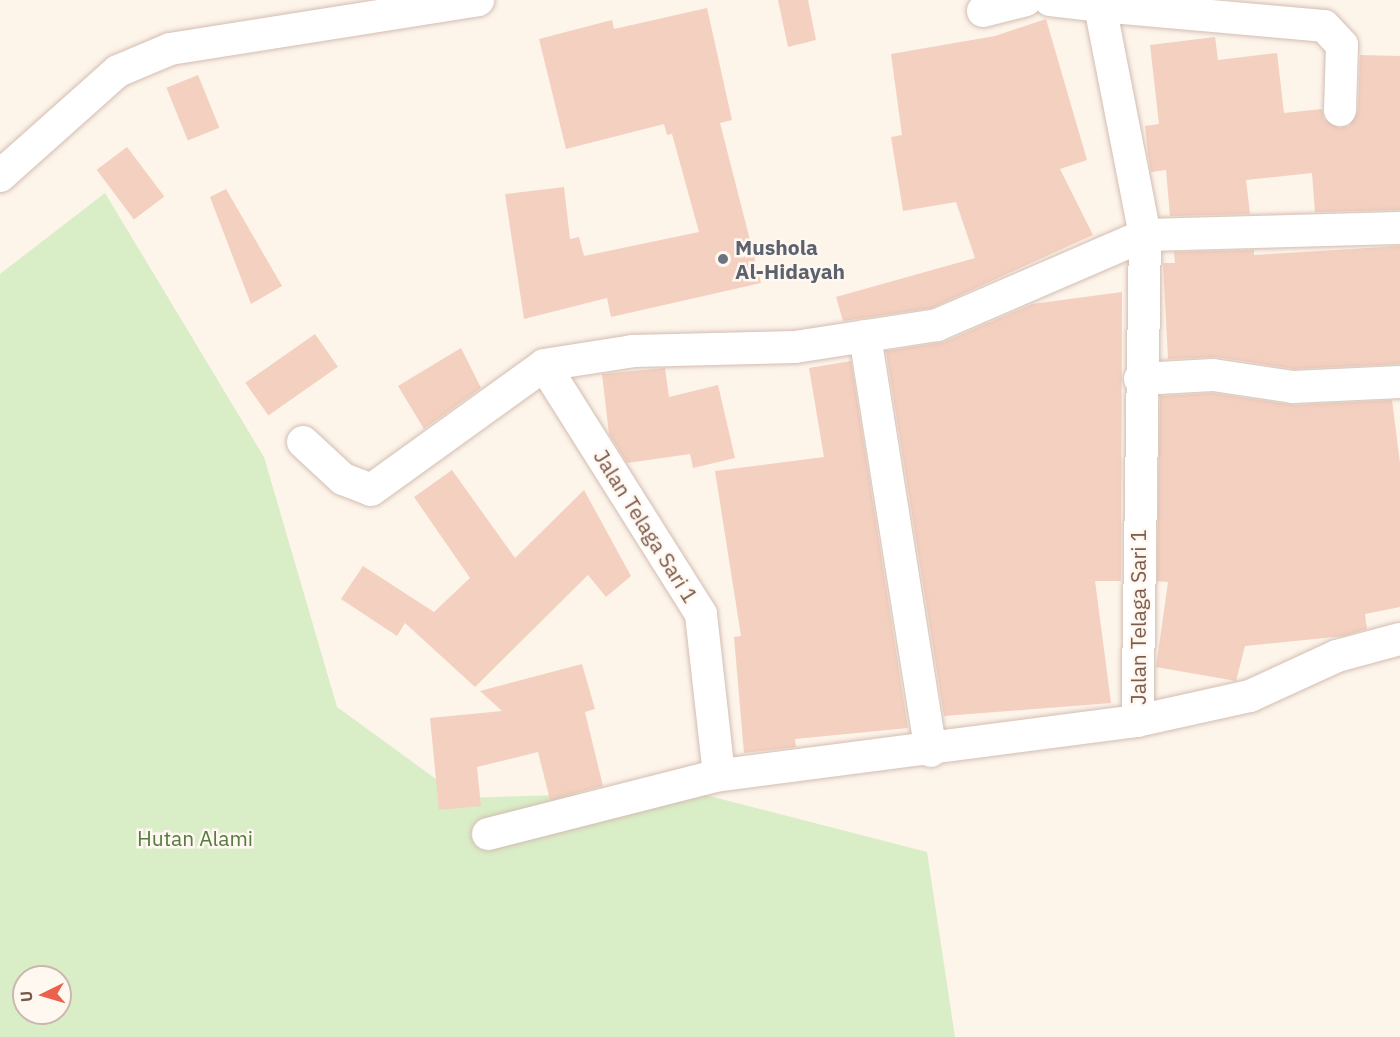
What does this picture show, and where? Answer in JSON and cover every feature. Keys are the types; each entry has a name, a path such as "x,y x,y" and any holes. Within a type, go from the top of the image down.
{"street":[{"path":"0,176 118,71 170,49 478,0"},
{"path":"983,11 1026,0"},
{"path":"1050,0 1324,26 1342,45 1340,110"},
{"name":"Jalan Telaga Sari 1","path":"543,365 701,615 719,775 931,751 1137,721 1140,379 1144,236 1100,6"},
{"path":"303,442 343,479 371,490 543,365 633,351 795,347 936,326 1144,236 1400,228"},
{"path":"865,336 931,751"},
{"path":"1140,379 1213,375 1293,387 1400,382"},
{"path":"1137,721 1250,696 1337,656 1400,639"},
{"path":"488,834 719,775"}],"green space":[{"name":"Hutan Alami","path":"105,193 264,457 337,707 462,798 690,791 927,852 955,1037 0,1037 0,274"}],"building":[{"path":"778,0 808,0 816,40 788,47"},
{"path":"707,8 732,120 720,123 761,283 611,317 607,298 524,319 505,194 564,187 570,239 579,237 584,256 699,232 672,134 667,135 664,124 566,149 539,39 612,20 614,29"},
{"path":"1046,19 1087,160 1060,169 1093,235 932,308 843,321 836,297 975,258 956,202 903,211 891,137 902,135 891,54 995,36"},
{"path":"1215,37 1218,60 1277,53 1284,113 1322,109 1324,119 1339,128 1349,126 1358,111 1360,55 1400,56 1400,210 1315,212 1312,173 1246,180 1250,214 1170,216 1166,170 1151,172 1148,154 1145,126 1159,124 1150,45"},
{"path":"198,75 219,128 188,141 166,88"},
{"path":"127,147 164,197 134,219 97,170"},
{"path":"226,189 282,286 251,304 210,197"},
{"path":"1400,246 1400,364 1294,369 1216,357 1168,359 1163,263 1175,263 1174,252 1254,250 1254,255"},
{"path":"1122,292 1121,581 1095,581 1111,703 944,716 886,351 944,342 1032,304"},
{"path":"315,334 338,367 268,416 245,383"},
{"path":"461,348 481,388 424,429 398,386"},
{"path":"851,361 908,728 795,739 796,747 744,753 734,637 741,636 715,471 824,457 809,368"},
{"path":"665,368 669,397 718,385 735,458 693,468 690,454 627,463 609,434 602,374"},
{"path":"1212,393 1294,405 1392,400 1400,463 1400,607 1365,614 1367,629 1344,636 1245,646 1236,681 1156,667 1168,582 1157,581 1160,396"},
{"path":"452,470 515,558 584,490 631,576 606,597 588,575 475,687 405,623 397,636 341,599 363,566 434,612 470,578 414,497"},
{"path":"582,664 595,709 585,712 603,786 550,800 538,752 477,767 481,806 439,810 430,718 502,711 480,691"}],"place":[{"name":"Mushola Al-Hidayah","path":"723,259"}]}
